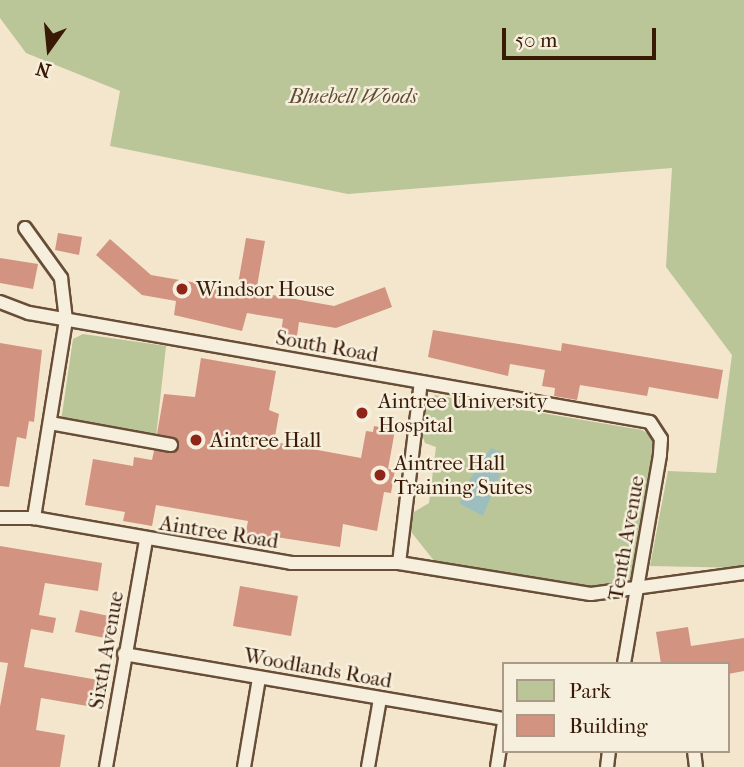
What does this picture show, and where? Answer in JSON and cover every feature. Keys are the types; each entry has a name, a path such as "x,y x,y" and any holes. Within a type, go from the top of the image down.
{"lane":[{"path":"25,228 61,278 66,320 34,518"},
{"name":"South Road","path":"0,302 29,313 66,320 650,422"},
{"path":"400,563 421,382"},
{"name":"Tenth Avenue","path":"624,662 660,455 661,439 650,422"},
{"path":"50,423 171,445"},
{"name":"Aintree Road","path":"0,518 34,518 146,540 291,563 400,563 591,594 637,590 744,573"},
{"name":"Sixth Avenue","path":"106,767 146,540"},
{"name":"Woodlands Road","path":"124,654 503,721"},
{"path":"244,767 259,678"},
{"path":"368,767 380,699"},
{"path":"497,767 503,728"}],"green space":[{"name":"Bluebell Woods","path":"0,0 744,0 744,568 650,566 668,471 716,473 732,355 666,267 672,168 348,194 110,146 120,91 26,53 0,18"},
{"path":"83,334 166,346 156,437 61,421 73,339"},
{"path":"435,395 642,430 656,439 635,574 625,586 590,588 435,562 408,528 414,512 429,503 436,447 425,443 421,432 428,403"}],"water":[{"path":"491,448 501,452 504,464 483,516 460,504 462,491"}],"building":[{"path":"58,233 82,237 79,255 55,250"},
{"name":"Windsor House","path":"246,238 265,241 256,292 334,306 385,287 392,307 336,328 299,322 297,336 281,333 283,319 247,313 242,331 174,315 176,301 142,295 96,255 110,239 151,275 237,290"},
{"path":"0,258 38,264 33,289 0,283"},
{"path":"433,330 561,351 562,343 723,370 718,399 649,387 647,396 580,385 577,400 554,396 555,388 542,386 545,370 510,364 508,376 428,357"},
{"path":"0,343 42,350 34,422 29,421 26,439 17,437 9,487 0,486"},
{"path":"201,358 276,371 269,410 279,414 274,442 361,458 366,431 373,432 374,426 395,430 388,469 395,470 391,493 384,492 377,531 343,524 340,547 276,537 274,548 244,542 248,521 156,505 152,526 123,521 125,512 85,505 93,459 133,466 134,457 152,460 154,451 178,450 176,438 157,434 164,394 195,397"},
{"path":"0,546 102,563 98,591 45,583 39,615 56,618 53,633 31,629 24,667 104,681 99,708 41,698 36,730 65,735 60,767 0,767 0,707 8,663 0,662"},
{"path":"240,586 298,596 291,636 233,626"},
{"path":"80,610 109,616 105,638 75,632"},
{"path":"688,627 691,646 744,638 744,671 730,674 730,662 661,662 656,632"}],"place":[{"name":"Windsor House","path":"182,289"},
{"name":"Aintree University Hospital","path":"362,413"},
{"name":"Aintree Hall","path":"196,440"},
{"name":"Aintree Hall Training Suites","path":"380,475"}]}
